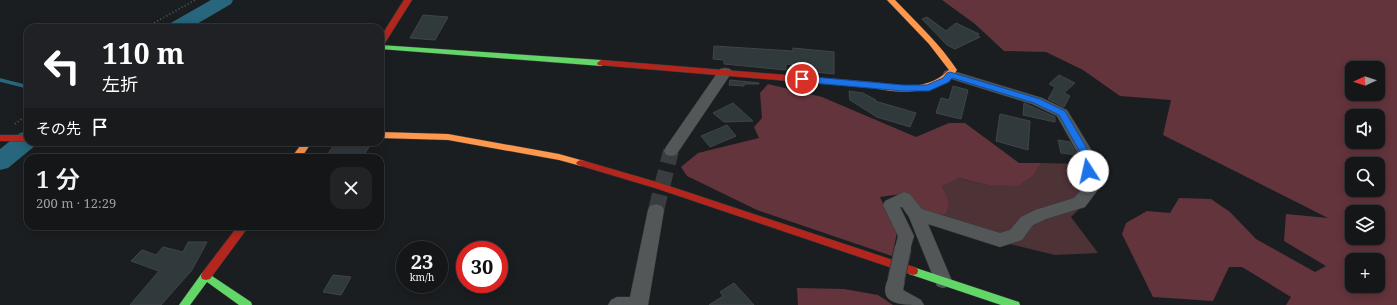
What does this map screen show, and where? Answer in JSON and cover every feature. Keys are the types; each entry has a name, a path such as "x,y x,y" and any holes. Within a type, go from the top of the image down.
{"street":[{"path":"384,39 408,0"},
{"path":"384,46 725,72 903,88 929,88 946,80 953,70 943,54 913,25 891,0"},
{"path":"671,151 725,72"},
{"path":"916,214 1000,240 1016,235 1027,221 1041,214 1079,203 1088,191 1089,159 1062,113 1037,101 950,74"},
{"path":"384,135 448,136 559,157 657,185 1015,305"},
{"path":"0,138 24,138"},
{"path":"915,305 893,294 906,236 891,205 904,198 916,214 943,281"},
{"path":"617,305 639,305 656,210"},
{"path":"184,305 241,230"},
{"path":"206,276 247,305"}],"path":[{"path":"152,24 195,0"}],"shaded area":[{"path":"942,0 1397,0 1397,305 1286,305 1291,297 1242,267 1229,267 1213,301 1153,297 1122,234 1126,223 1147,211 1170,213 1179,198 1211,199 1230,212 1256,239 1315,272 1326,266 1284,241 1286,214 1328,218 1163,135 1171,100 1120,96 1083,70 1046,52 1004,51 975,24"},
{"path":"768,84 822,97 916,137 949,123 965,123 1019,163 1041,163 1035,174 1018,186 987,185 959,178 942,186 949,203 945,215 928,214 901,194 880,197 897,233 892,256 757,210 687,176 681,167 698,153 759,138 754,127 762,118 760,93"},
{"path":"1041,163 1084,164 1079,209 1071,217 1098,253 1055,255 939,227 945,215 942,186 958,178 987,185 1035,174"},
{"path":"797,288 844,289 878,295 893,305 798,305"}],"building":[{"path":"423,15 448,17 435,40 410,38"},
{"path":"927,17 946,31 956,23 979,34 977,35 980,37 955,49 947,45 922,19"},
{"path":"714,46 793,51 793,48 834,52 834,74 805,71 804,65 786,64 786,70 724,64 724,60 713,59"},
{"path":"1059,75 1075,83 1064,93 1070,96 1064,107 1048,99 1055,87 1049,84"},
{"path":"730,80 759,84 744,84 744,86 729,85"},
{"path":"953,86 968,90 961,119 936,113 941,98 949,100"},
{"path":"849,91 863,93 876,100 875,101 916,113 910,127 877,117 850,100"},
{"path":"733,103 753,121 724,122 713,113"},
{"path":"1024,103 1055,117 1055,122 1023,115"},
{"path":"1000,114 1030,121 1028,150 996,141"},
{"path":"727,125 736,136 710,147 701,136"},
{"path":"1058,140 1070,142 1077,155 1061,153"},
{"path":"333,146 369,147 365,154 328,154"},
{"path":"188,242 207,242 192,270 161,305 130,305 159,271 131,261 142,250 156,255 163,247 183,252"},
{"path":"333,275 351,277 341,295 323,292"},
{"path":"734,283 754,305 709,305 723,296 720,292"}],"waterway":[{"path":"183,24 224,0"},
{"path":"0,80 24,86"},
{"path":"0,162 24,142"}],"tunnel":[{"path":"656,210 671,151"}],"traffic: fast":[{"path":"384,47 601,63"},
{"path":"913,271 1015,305"},
{"path":"184,305 206,276 247,305"}],"traffic: slow":[{"path":"872,85 905,88 926,87 936,84 953,70 940,51 891,0"},
{"path":"384,135 448,137 559,157 581,163"},
{"path":"299,154 305,146"}],"traffic: jam":[{"path":"384,38 408,0"},
{"path":"601,63 872,85"},
{"path":"0,138 24,138"},
{"path":"581,163 657,185 913,271"},
{"path":"206,276 241,230"}],"route":[{"path":"802,79 903,88 929,88 946,80 950,74 1037,101 1062,113 1089,159 1088,171"}]}
